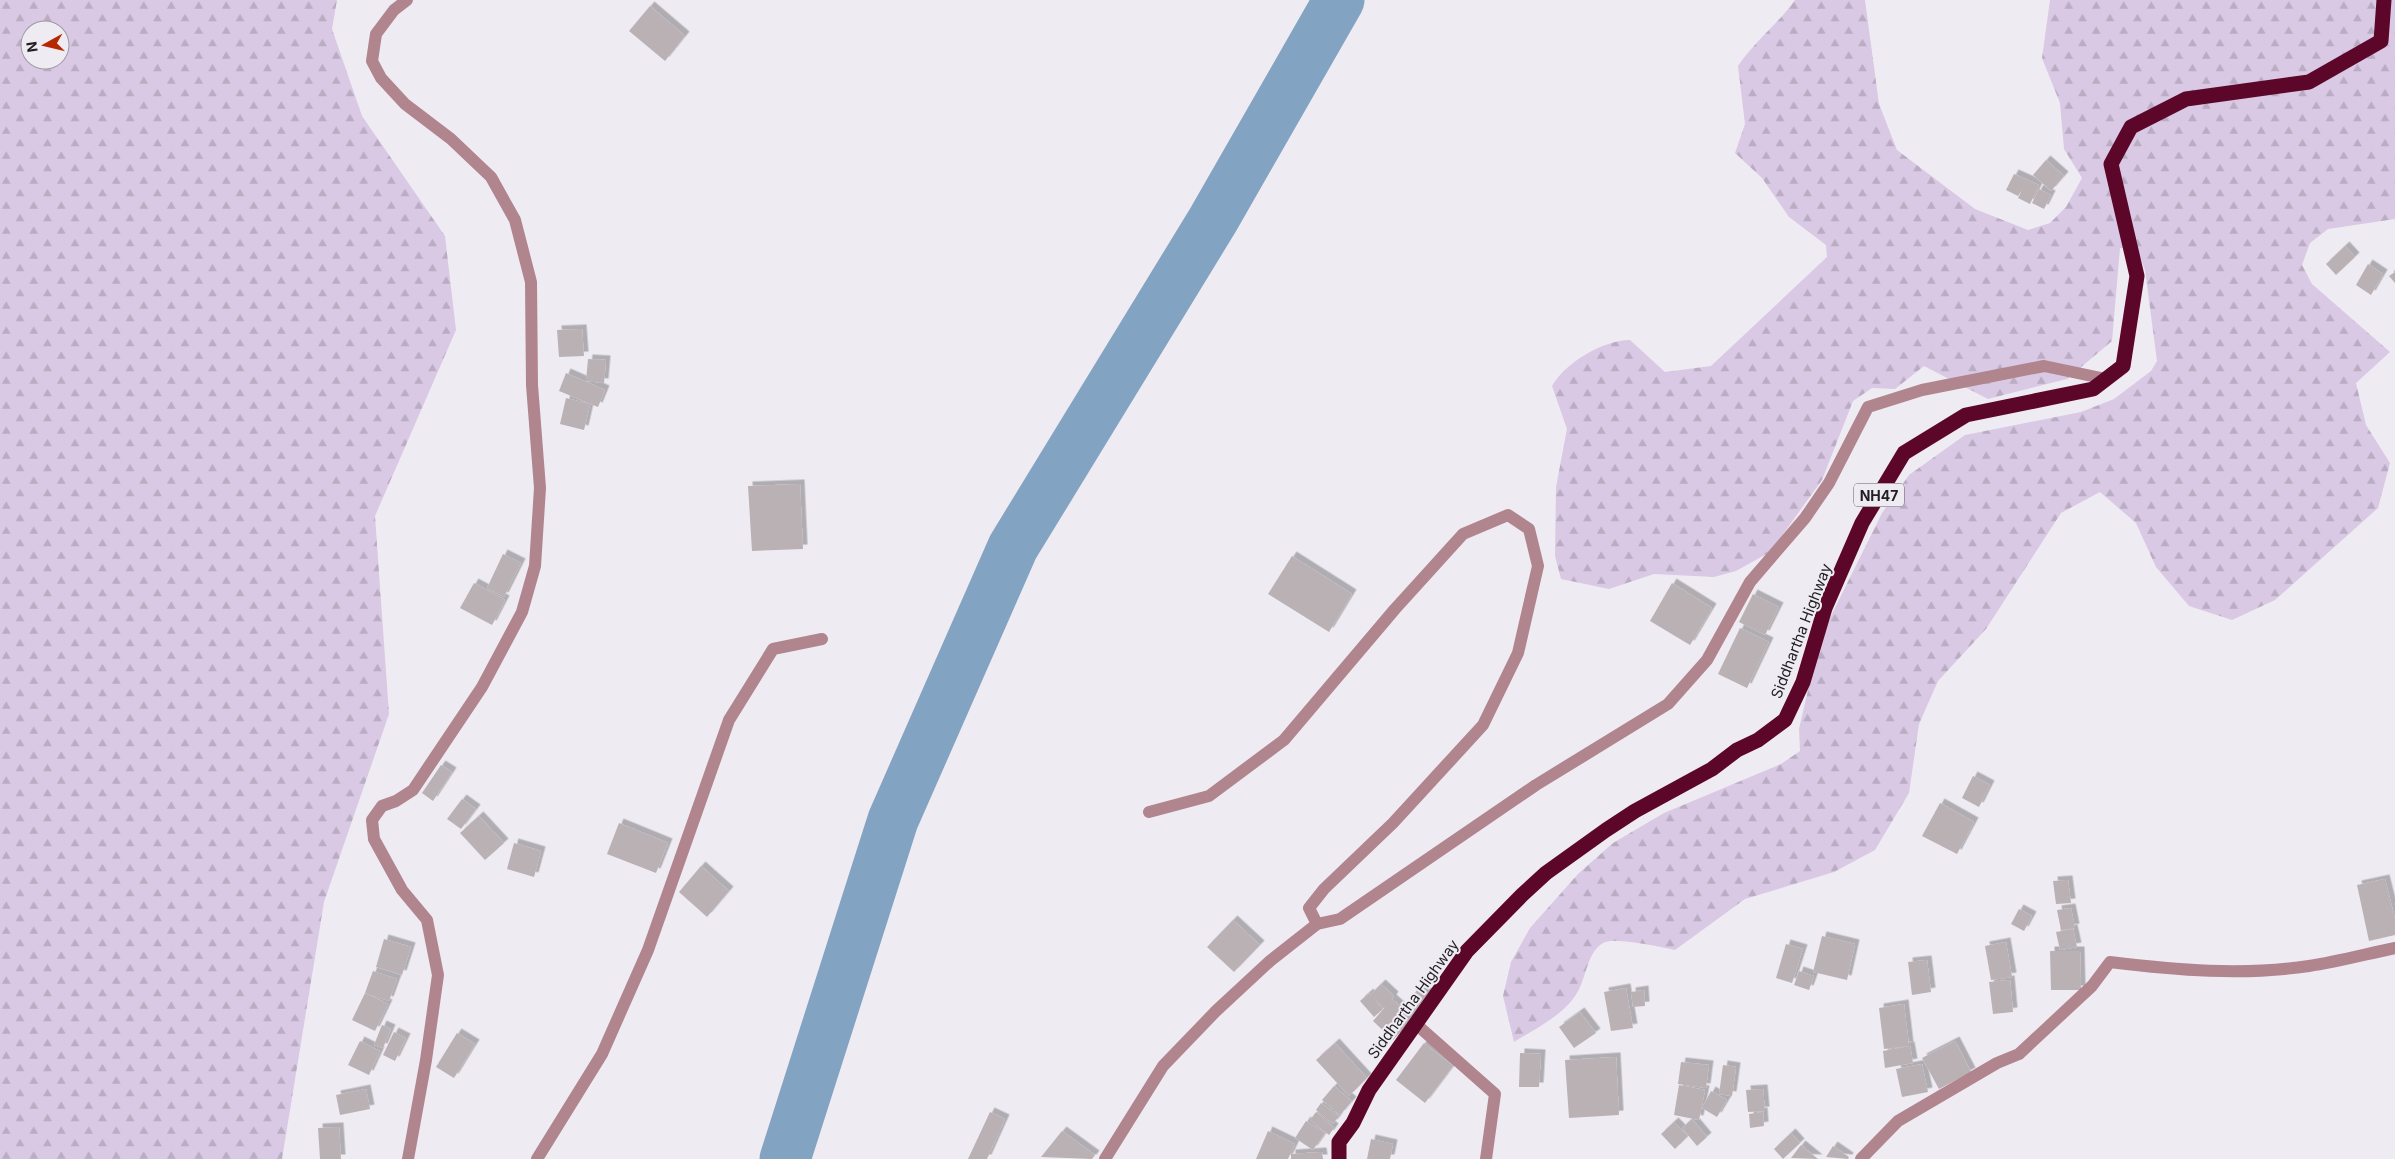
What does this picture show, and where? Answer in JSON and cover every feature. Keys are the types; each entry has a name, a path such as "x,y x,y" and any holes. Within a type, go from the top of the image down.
{"highway":[{"name":"Siddhartha Highway","path":"1339,1159 1339,1142 1353,1123 1369,1090 1417,1025 1467,951 1546,873 1635,811 1712,769 1737,750 1758,740 1785,720 1803,682 1825,608 1862,523 1904,453 1966,415 2093,389 2123,366 2136,276 2112,164 2131,128 2186,99 2309,82 2381,40 2384,0"}],"street":[{"path":"407,0 394,10 376,34 372,61 381,78 405,104 451,140 491,177 515,220 532,282 532,385 540,488 535,566 522,612 482,687 414,790 396,801 382,806 372,820 374,839 402,890 427,920 438,974 426,1060 408,1159"},
{"path":"1104,1159 1162,1066 1270,961 1317,924 1340,919 1528,790 1668,704 1707,660 1750,582 1805,518 1824,490 1868,407 1922,390 2044,366 2106,379"},
{"path":"1150,812 1209,796 1284,740 1395,608 1463,534 1508,515 1529,529 1538,566 1514,661 1483,725 1393,823 1324,889 1309,908 1317,924"},
{"path":"537,1159 602,1054 640,967 729,720 773,649 822,640"},
{"path":"1861,1159 1898,1121 1997,1063 2019,1054 2092,986 2110,962 2200,972 2265,970 2308,966 2395,948"},
{"path":"1417,1025 1495,1094 1486,1159"}],"green space":[{"path":"0,0 337,0 332,29 362,116 445,236 456,330 375,516 389,714 324,902 282,1159 0,1159"},
{"path":"1795,0 1865,0 1879,104 1897,150 1975,209 2028,230 2050,223 2066,207 2082,178 2064,149 2060,103 2042,58 2050,0 2395,0 2395,219 2328,229 2310,243 2302,265 2312,284 2390,352 2356,383 2366,425 2390,463 2378,508 2275,600 2232,620 2189,606 2156,567 2136,523 2100,492 2061,513 1986,629 1938,681 1919,724 1909,793 1875,850 1834,872 1745,899 1675,950 1617,941 1603,943 1593,953 1580,987 1571,1001 1549,1021 1514,1042 1503,996 1511,962 1530,928 1578,874 1613,843 1664,813 1781,764 1800,751 1799,729 1820,638 1882,513 1909,475 1965,435 2081,412 2114,399 2151,371 2157,361 2145,270 2137,249 2120,248 2112,341 2067,379 1988,399 1924,366 1895,389 1872,388 1853,401 1822,480 1770,552 1736,571 1714,577 1654,574 1609,589 1561,579 1555,556 1556,487 1567,429 1552,386 1558,377 1575,361 1597,348 1619,341 1630,340 1665,372 1711,366 1827,257 1826,245 1789,217 1762,178 1735,153 1745,124 1738,66"}],"building":[{"path":"650,6 685,36 665,61 629,31"},
{"path":"2046,160 2064,176 2051,191 2033,175"},
{"path":"2014,174 2039,185 2030,204 2018,198 2022,190 2018,196 2006,190"},
{"path":"2039,189 2051,195 2044,209 2032,203"},
{"path":"2345,246 2355,257 2336,275 2326,264"},
{"path":"2368,264 2383,274 2371,295 2356,285"},
{"path":"2395,272 2395,283 2389,276"},
{"path":"582,329 584,356 559,357 557,330"},
{"path":"588,359 606,360 604,383 586,381"},
{"path":"566,373 605,390 598,407 559,391"},
{"path":"566,398 590,404 584,430 560,424"},
{"path":"800,484 803,549 752,551 748,486"},
{"path":"503,554 521,563 504,597 487,588"},
{"path":"1292,556 1352,594 1329,632 1268,594"},
{"path":"474,583 505,600 492,625 460,608"},
{"path":"1672,583 1712,608 1690,645 1650,621"},
{"path":"1753,594 1779,607 1765,635 1739,622"},
{"path":"1740,628 1769,642 1747,688 1718,674"},
{"path":"441,765 452,772 433,801 422,793"},
{"path":"1973,776 1990,785 1979,807 1962,798"},
{"path":"462,799 476,809 461,829 447,819"},
{"path":"1940,803 1974,822 1957,854 1922,836"},
{"path":"479,816 504,843 485,860 460,833"},
{"path":"619,823 668,843 656,873 607,854"},
{"path":"514,843 541,851 534,877 507,869"},
{"path":"701,866 729,891 707,917 679,892"},
{"path":"2385,879 2395,919 2395,935 2369,941 2357,885"},
{"path":"2068,880 2071,903 2056,904 2053,881"},
{"path":"2071,908 2075,928 2061,930 2057,910"},
{"path":"2019,909 2032,916 2024,931 2011,924"},
{"path":"1233,920 1260,945 1234,972 1207,947"},
{"path":"2073,929 2077,947 2060,950 2056,932"},
{"path":"1822,936 1855,944 1847,980 1813,972"},
{"path":"384,939 411,947 402,975 376,967"},
{"path":"2006,942 2012,977 1991,980 1985,946"},
{"path":"1786,944 1803,949 1792,983 1776,978"},
{"path":"2050,951 2080,951 2081,990 2051,990"},
{"path":"1927,960 1931,992 1912,995 1908,962"},
{"path":"373,971 397,979 389,1001 365,993"},
{"path":"1799,971 1814,976 1809,990 1794,985"},
{"path":"2010,980 2013,1012 1993,1014 1989,982"},
{"path":"1381,984 1394,996 1392,999 1413,1018 1393,1040 1373,1021 1386,1006 1384,1008 1373,998 1383,1009 1374,1017 1360,1001 1369,993 1370,995"},
{"path":"1419,987 1433,997 1419,1018 1405,1008"},
{"path":"1626,988 1633,1028 1611,1031 1604,992"},
{"path":"1644,990 1645,1006 1633,1007 1631,992"},
{"path":"365,993 388,1004 375,1031 352,1020"},
{"path":"1904,1004 1909,1046 1884,1049 1879,1008"},
{"path":"1580,1012 1596,1033 1574,1048 1559,1027"},
{"path":"382,1025 391,1029 383,1048 374,1045"},
{"path":"394,1032 406,1038 395,1061 383,1055"},
{"path":"457,1033 475,1044 454,1078 436,1067"},
{"path":"360,1041 380,1051 369,1075 348,1065"},
{"path":"1955,1041 1971,1072 1939,1089 1922,1058"},
{"path":"1335,1043 1367,1078 1349,1096 1316,1060"},
{"path":"1424,1043 1453,1066 1425,1103 1396,1080"},
{"path":"1910,1046 1913,1063 1885,1068 1883,1051"},
{"path":"1520,1053 1541,1054 1539,1087 1519,1087"},
{"path":"1616,1057 1619,1115 1569,1118 1565,1060"},
{"path":"1681,1062 1709,1065 1706,1088 1678,1084"},
{"path":"1922,1064 1928,1092 1902,1097 1896,1069"},
{"path":"1723,1065 1736,1067 1732,1096 1719,1094"},
{"path":"1679,1085 1705,1090 1699,1120 1674,1115"},
{"path":"1334,1086 1352,1101 1340,1115 1322,1100"},
{"path":"366,1089 370,1109 340,1115 336,1095"},
{"path":"1763,1089 1765,1111 1748,1112 1746,1090"},
{"path":"1711,1091 1727,1100 1717,1117 1702,1108"},
{"path":"1321,1103 1339,1116 1333,1124 1316,1110"},
{"path":"990,1112 1005,1119 987,1159 968,1159"},
{"path":"1316,1112 1334,1128 1329,1135 1310,1120"},
{"path":"1763,1112 1764,1126 1750,1128 1749,1114"},
{"path":"1692,1119 1707,1137 1697,1146 1682,1128"},
{"path":"1306,1121 1325,1133 1313,1150 1295,1138"},
{"path":"1674,1122 1688,1136 1675,1149 1661,1134"},
{"path":"339,1127 341,1159 320,1159 318,1128"},
{"path":"1062,1131 1095,1155 1092,1159 1041,1157"},
{"path":"1268,1131 1295,1144 1288,1159 1256,1159"},
{"path":"1791,1133 1800,1143 1783,1159 1774,1149"},
{"path":"1371,1139 1393,1144 1390,1159 1367,1159"},
{"path":"1801,1145 1818,1159 1791,1158"},
{"path":"1833,1146 1849,1157 1848,1159 1826,1157"},
{"path":"1322,1152 1323,1159 1291,1159 1291,1154"}],"waterway":[{"path":"785,1159 893,820 1013,547 1213,220 1339,0"}]}
